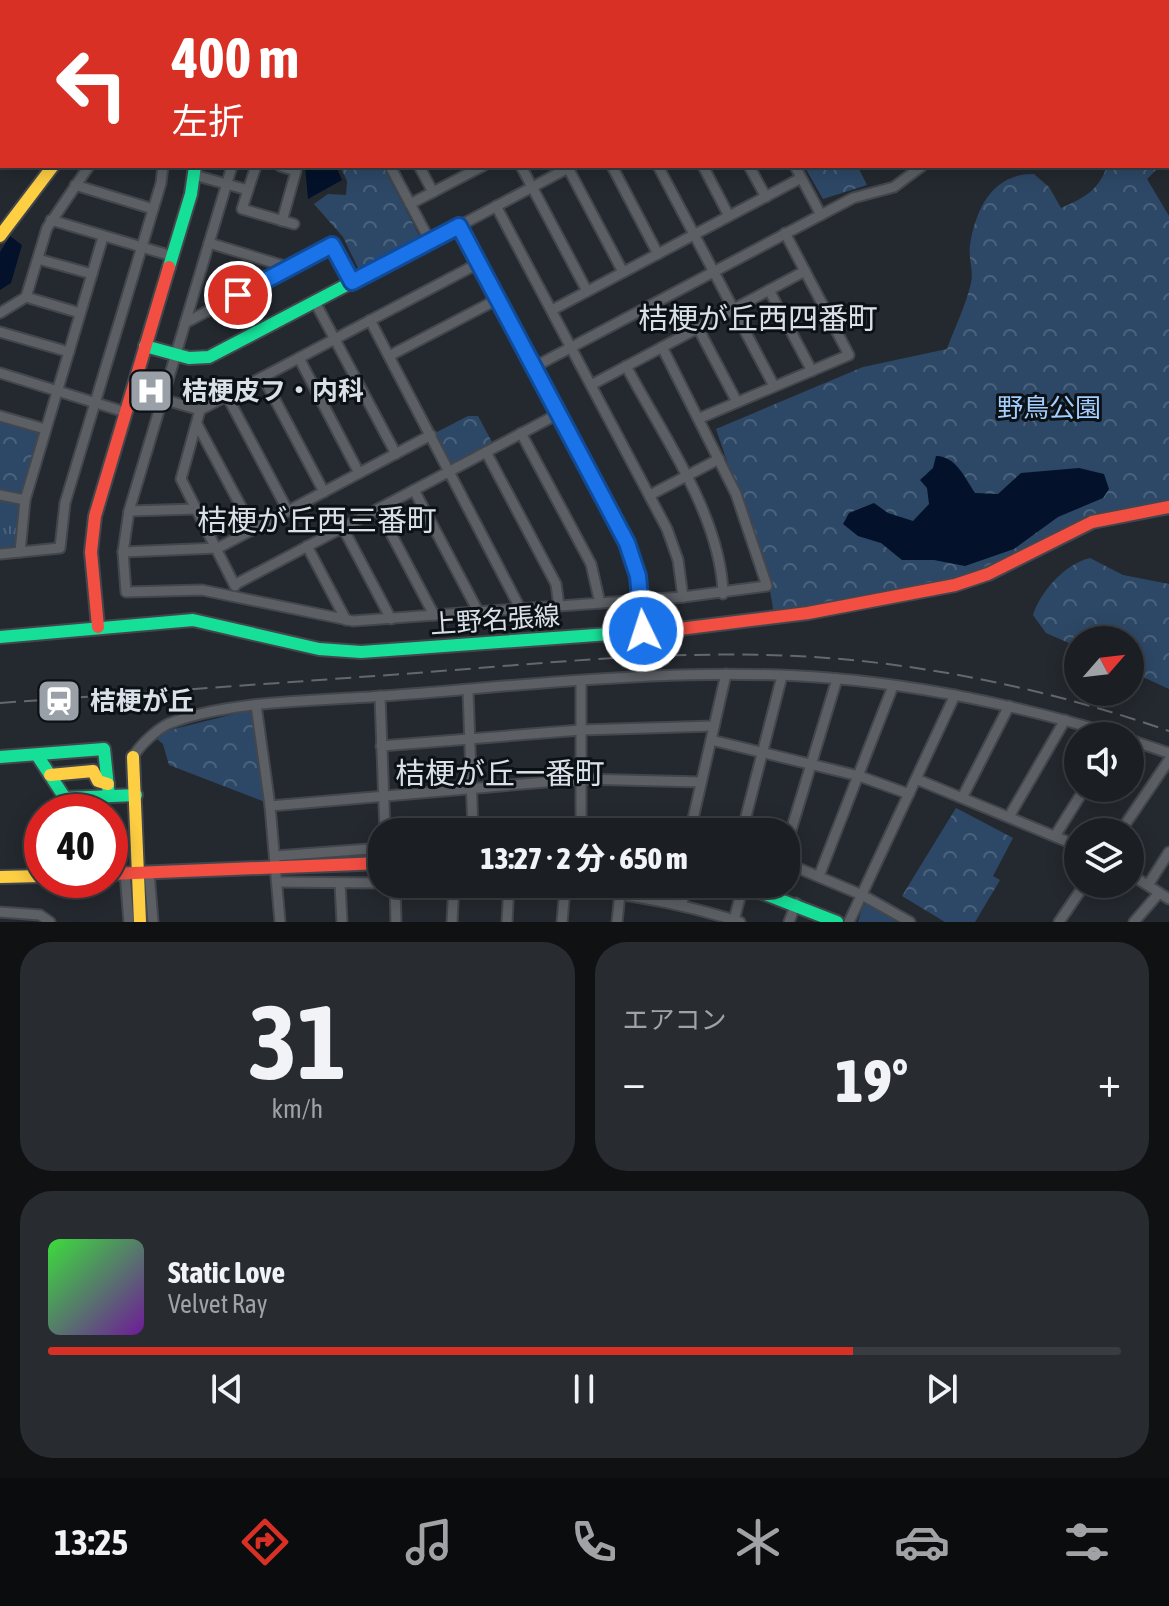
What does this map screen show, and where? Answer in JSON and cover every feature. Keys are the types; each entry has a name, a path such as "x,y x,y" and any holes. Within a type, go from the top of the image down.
{"main road":[{"path":"0,223 41,168"},
{"path":"0,236 51,168"},
{"path":"98,627 93,529 194,171"},
{"path":"145,346 175,355 209,357 459,226 631,551 641,600 643,631"},
{"name":"上野名張線","path":"0,637 193,620 319,649 361,652 773,619 955,585 997,571 1078,526 1124,512 1169,507"},
{"path":"0,757 104,749 108,790"},
{"path":"37,755 65,798 108,790 136,795"},
{"path":"133,757 136,795 133,815 140,922"},
{"path":"50,775 93,771 108,790"},
{"path":"128,873 276,861 368,863"},
{"path":"0,877 24,876"},
{"path":"781,898 837,922"}],"street":[{"path":"0,313 26,297 51,220 88,168"},
{"path":"0,554 60,548 65,503 163,168"},
{"path":"231,168 129,511 123,552 126,592 175,588 235,590 346,620 723,594 767,586 736,494 662,347"},
{"path":"255,168 242,209 294,224"},
{"path":"282,221 296,171 286,168"},
{"path":"391,168 430,241"},
{"path":"420,168 433,192"},
{"path":"522,168 587,291"},
{"path":"459,226 567,168"},
{"path":"570,168 623,272"},
{"path":"613,168 658,254"},
{"path":"659,168 774,386"},
{"path":"704,168 729,216"},
{"path":"750,168 766,197"},
{"path":"796,168 821,215"},
{"path":"534,367 859,195 876,195 894,187 919,168"},
{"path":"410,204 471,169"},
{"path":"194,171 248,190"},
{"path":"552,310 801,178"},
{"path":"75,185 153,209"},
{"path":"496,206 674,544 683,597"},
{"path":"51,220 172,256"},
{"path":"700,418 849,355 785,233"},
{"path":"20,552 25,500 103,237"},
{"path":"209,243 291,268"},
{"path":"185,323 332,245 352,282"},
{"path":"38,259 92,274"},
{"path":"162,399 200,410 479,263"},
{"path":"591,385 805,271"},
{"path":"769,290 812,371"},
{"path":"26,297 80,313"},
{"path":"389,356 498,299"},
{"path":"315,302 396,454"},
{"path":"370,320 521,610"},
{"path":"698,328 737,402"},
{"path":"0,332 69,352"},
{"path":"299,358 359,473"},
{"path":"626,366 712,533 723,594"},
{"path":"0,373 125,412"},
{"path":"263,377 324,492"},
{"path":"227,396 288,511"},
{"path":"200,410 181,477 218,548 235,590"},
{"path":"235,590 307,546 558,414"},
{"path":"0,416 45,429"},
{"path":"197,424 253,529"},
{"path":"521,433 591,564 600,603"},
{"path":"123,552 218,548 431,435"},
{"path":"486,452 556,584 559,606"},
{"path":"650,495 719,459"},
{"path":"414,490 479,613"},
{"path":"0,495 25,500"},
{"path":"129,511 196,509"},
{"path":"378,509 434,615"},
{"path":"343,528 391,619"},
{"path":"307,546 346,620"},
{"path":"693,818 726,674"},
{"path":"133,757 168,724 256,705 581,681 726,674 837,679 893,686 955,695 1072,722"},
{"path":"746,818 782,676"},
{"path":"795,818 837,679"},
{"path":"581,681 581,818"},
{"path":"819,876 893,686"},
{"path":"468,690 472,818"},
{"path":"849,922 955,695"},
{"path":"380,696 384,818"},
{"path":"256,705 270,806 280,922"},
{"path":"963,796 1009,706"},
{"path":"1010,815 1065,720"},
{"path":"381,746 581,730 714,726"},
{"path":"711,740 859,776 909,794"},
{"path":"1144,745 1169,753"},
{"path":"1130,818 1169,760"},
{"path":"270,806 581,779 701,782"},
{"path":"916,779 1010,815 1064,840"},
{"path":"1055,836 1076,802"},
{"path":"276,861 368,850"},
{"path":"1148,885 1169,852"},
{"path":"800,869 862,895 910,922"},
{"path":"129,922 137,873"},
{"path":"137,873 153,922"},
{"path":"278,882 368,883"},
{"path":"340,883 342,922"},
{"path":"1144,883 1169,899"},
{"path":"1134,922 1159,893"},
{"path":"395,898 396,922"},
{"path":"452,922 453,898"},
{"path":"507,922 508,898"},
{"path":"562,922 564,898"},
{"path":"616,898 617,922"},
{"path":"653,898 737,921 740,898"},
{"path":"682,905 683,898"},
{"path":"1072,922 1061,918 1075,898"},
{"path":"789,922 796,903"},
{"path":"0,912 40,915 50,922"}],"green space":[{"path":"341,168 384,168 422,241 360,272 343,237 314,204 328,194 346,195 347,181"},
{"path":"805,168 858,168 867,185 823,199"},
{"name":"野鳥公園","path":"1106,168 1158,168 1147,179 1169,216 1169,503 1115,511 1008,561 936,585 774,615 769,584 716,429 863,367 947,349 971,283 973,231 982,206 997,186 1020,175 1034,174 1049,187 1061,208 1089,193"},
{"path":"468,416 478,416 493,444 455,464 450,463 435,433"},
{"path":"0,420 37,431 40,435 23,493 17,496 0,492"},
{"path":"0,498 17,502 20,507 17,545 0,550"},
{"path":"1090,558 1123,575 1169,584 1169,689 1144,677 1144,626 1064,626 1064,641 1046,633 1033,615 1055,580"},
{"path":"250,710 253,712 265,802 169,765 163,744 157,739 166,731"},
{"path":"956,808 1013,838 993,876 1000,880 975,922 945,922 902,896"},
{"path":"868,903 901,922 858,922 863,905"}],"shaded area":[{"path":"305,168 337,168 342,180 308,199"},
{"path":"10,236 22,245 11,283 0,290 0,252"},
{"path":"936,456 954,464 975,493 998,494 1021,473 1079,468 1104,474 1109,489 1103,498 1058,517 1014,549 965,566 934,560 902,560 881,543 858,536 843,524 849,513 874,503 888,513 913,521 929,504 927,488 920,480 933,468"}],"railway":[{"path":"0,703 591,660 679,655 766,655 869,662 970,677 1071,701 1169,731"}],"traffic: fast":[{"path":"169,267 191,194 195,168"},
{"path":"145,346 189,358 209,357 459,226 474,255"},
{"path":"0,637 193,620 319,649 361,652 679,629"},
{"path":"0,757 104,749 109,794"},
{"path":"37,755 65,798 136,795"},
{"path":"775,898 837,922"}],"traffic: slow":[{"path":"0,236 51,168"},
{"path":"133,757 140,922"},
{"path":"50,775 93,771 98,781 108,784"},
{"path":"0,877 24,876"}],"traffic: jam":[{"path":"474,255 627,543 638,576 643,631"},
{"path":"98,627 91,552 95,516 169,267"},
{"path":"679,629 808,613 955,585 988,574 1092,522 1169,507"},
{"path":"128,873 368,864"}],"place":[{"name":"桔梗皮フ・内科","path":"151,391"},
{"name":"桔梗が丘","path":"59,701"}],"district":[{"name":"桔梗が丘西四番町","path":"758,318"},
{"name":"桔梗が丘西三番町","path":"317,520"},
{"name":"桔梗が丘一番町","path":"500,773"}],"route":[{"path":"238,295 332,245 352,282 459,226 627,543 638,576 643,631"}]}
